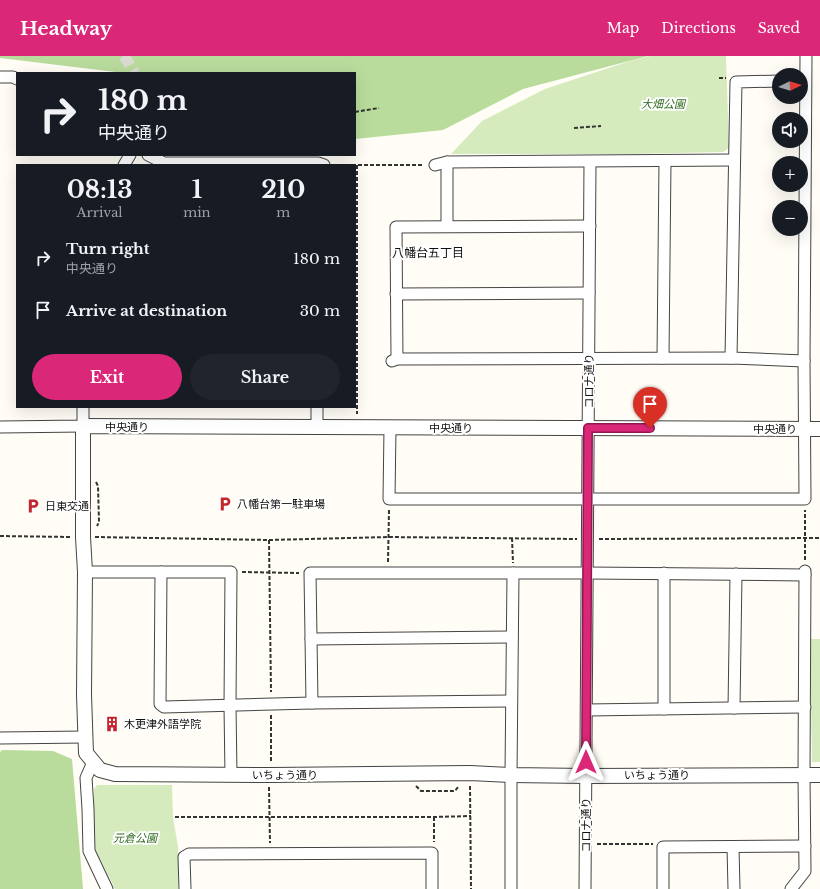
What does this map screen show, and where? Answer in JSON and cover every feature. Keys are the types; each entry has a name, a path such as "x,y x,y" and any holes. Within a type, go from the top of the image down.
{"street":[{"path":"805,68 806,56"},
{"path":"0,77 13,77 16,79"},
{"path":"731,358 736,82 772,81"},
{"path":"390,428 389,499 805,499 804,104"},
{"path":"150,156 164,164 319,162"},
{"path":"435,165 447,162 734,160"},
{"path":"663,358 666,161"},
{"path":"447,162 447,226"},
{"name":"コロナ通り","path":"585,889 590,162"},
{"path":"590,226 396,227 394,360 731,358 804,361"},
{"path":"396,294 589,293"},
{"path":"83,408 85,737 86,753 93,762 86,778 89,851 107,889"},
{"path":"317,408 317,427"},
{"path":"0,427 83,426"},
{"name":"中央通り","path":"83,426 820,429"},
{"path":"85,572 231,572 231,775"},
{"path":"161,572 160,704 164,707 312,703 511,701"},
{"path":"312,703 310,573 805,573 808,636 804,775 805,871 791,889"},
{"path":"511,889 510,775 512,573"},
{"path":"664,573 664,709"},
{"path":"734,708 736,574"},
{"path":"311,639 512,637"},
{"path":"586,710 805,707"},
{"path":"0,738 85,737"},
{"name":"いちょう通り","path":"93,762 100,770 114,774 231,775 270,782 470,773 586,776 820,775"},
{"path":"663,889 663,847 805,846"},
{"path":"732,847 734,889"},
{"path":"185,889 184,857 189,854 432,854 432,889"}],"path":[{"path":"356,112 379,108"},
{"path":"574,128 601,126"},
{"path":"319,162 344,164"},
{"path":"357,419 357,165 435,165"},
{"path":"94,479 98,486 99,522 96,527"},
{"path":"388,573 389,499"},
{"path":"805,499 805,573"},
{"path":"0,536 74,537"},
{"path":"93,537 269,540 388,537 588,539 820,538"},
{"path":"512,538 512,573"},
{"path":"269,540 271,705 270,848"},
{"path":"231,572 310,573"},
{"path":"470,784 471,889"},
{"path":"175,817 471,816"},
{"path":"434,817 434,848"},
{"path":"595,844 656,844"}],"green space":[{"path":"0,56 648,56 523,89 443,130 356,139 356,72 116,72 0,58"},
{"name":"大畑公園","path":"650,56 726,56 729,148 723,152 629,154 451,154 482,121 545,89 630,61"},
{"path":"810,639 820,639 820,762 812,762"},
{"path":"2,750 53,751 72,759 83,889 0,889 0,752"},
{"name":"元倉公園","path":"97,785 172,785 173,817 178,847 178,889 115,889 94,847 94,789"}],"tunnel":[{"path":"124,56 134,72"}],"place":[{"name":"八幡台第一駐車場","path":"225,504"},
{"name":"日東交通","path":"33,506"},
{"name":"木更津外語学院","path":"112,724"}],"district":[{"name":"八幡台五丁目","path":"428,253"}],"route":[{"path":"586,762 588,428 650,428"}]}
